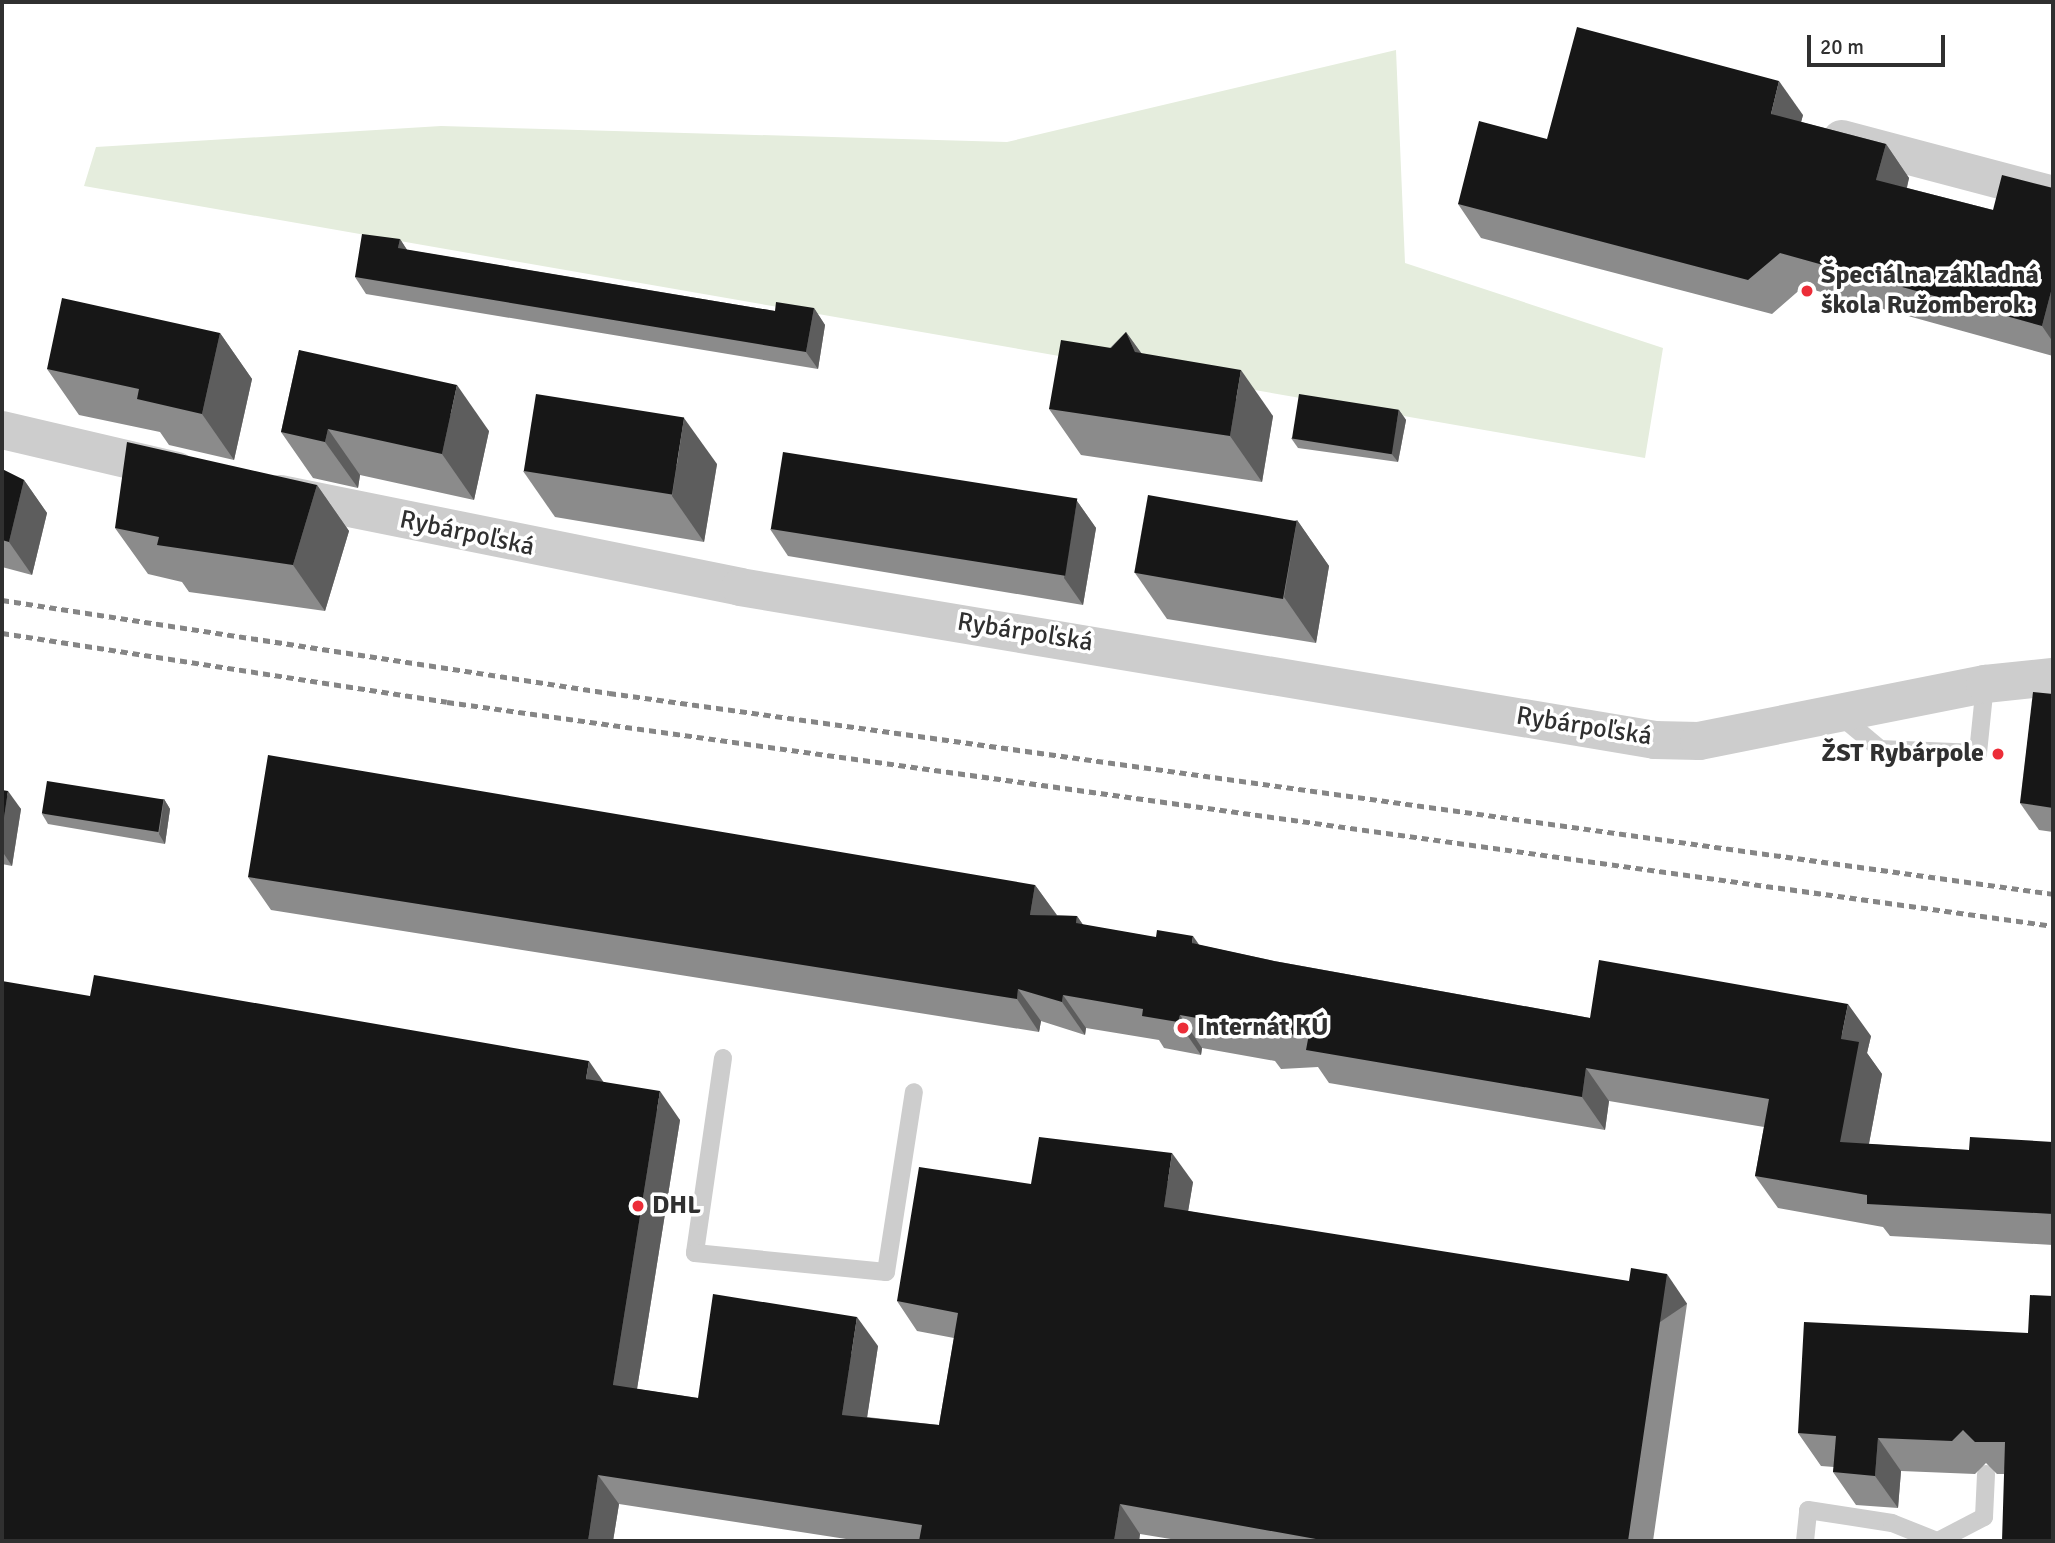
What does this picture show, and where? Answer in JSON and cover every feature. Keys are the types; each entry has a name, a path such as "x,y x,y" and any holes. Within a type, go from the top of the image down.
{"street":[{"path":"1838,137 2053,194"},
{"name":"Rybárpoľská","path":"2,430 232,483 740,587 1655,740 1699,740 1985,684 2053,677"}],"lane":[{"path":"1838,713 1880,749 1978,753 1985,684"},
{"path":"723,1058 695,1253 886,1272 915,1092"},
{"path":"1805,1541 1808,1510 1892,1523 1938,1541 1984,1517 1986,1474"}],"green space":[{"path":"1396,50 1405,263 1663,348 1645,458 84,186 96,147 441,126 1007,142"}],"building":[{"path":"1577,27 1779,81 1771,114 1886,144 1876,180 1993,210 2002,175 2053,188 2053,284 2042,326 1780,253 1748,280 1458,204 1479,121 1547,139"},
{"path":"362,234 400,239 398,248 775,311 776,302 814,308 806,352 355,277"},
{"path":"62,298 220,333 202,414 137,399 139,389 47,369"},
{"path":"1126,332 1135,352 1241,370 1230,436 1049,409 1061,340 1111,348"},
{"path":"299,350 457,385 442,454 328,429 325,442 281,432"},
{"path":"536,394 684,417 672,495 524,471"},
{"path":"1299,394 1399,410 1392,454 1292,438"},
{"path":"127,442 317,485 293,565 157,545 159,537 115,528"},
{"path":"783,452 1077,499 1065,576 771,529"},
{"path":"2,469 24,480 9,542 2,540"},
{"path":"1148,495 1297,521 1283,599 1134,573"},
{"path":"2033,692 2053,694 2053,808 2020,803"},
{"path":"268,755 1035,885 1030,915 1077,916 1076,923 1156,937 1157,930 1193,936 1192,943 1274,961 1590,1018 1599,960 1848,1004 1841,1039 1859,1042 1840,1142 1969,1150 1970,1137 2053,1142 2053,1214 1867,1204 1867,1195 1755,1176 1769,1099 1586,1068 1582,1097 1306,1050 1309,1034 1258,1036 1259,1029 1180,1015 1178,1022 1142,1016 1143,1009 1063,995 1062,1002 1018,989 1017,999 248,877"},
{"path":"47,781 164,799 158,832 42,814"},
{"path":"2,790 8,791 2,831"},
{"path":"94,975 589,1061 586,1079 660,1091 613,1385 698,1398 713,1294 857,1317 842,1415 939,1425 958,1313 897,1301 919,1167 1031,1184 1039,1137 1172,1153 1164,1207 1629,1281 1631,1268 1667,1274 1628,1541 1327,1541 1120,1504 1114,1541 919,1541 922,1525 598,1475 588,1541 2,1541 2,981 90,996"},
{"path":"2030,1295 2053,1296 2053,1541 2002,1541 2005,1442 1975,1442 1963,1430 1952,1441 1878,1438 1875,1476 1833,1472 1836,1436 1798,1433 1804,1322 2028,1333"}],"railway":[{"path":"2,600 609,693 2053,894"},
{"path":"2,633 447,702 2053,926"}],"place":[{"name":"Špeciálna základná škola Ružomberok:","path":"1807,291"},
{"name":"ŽST Rybárpole","path":"1998,754"},
{"name":"Internát KÚ","path":"1183,1028"},
{"name":"DHL","path":"638,1206"}]}
